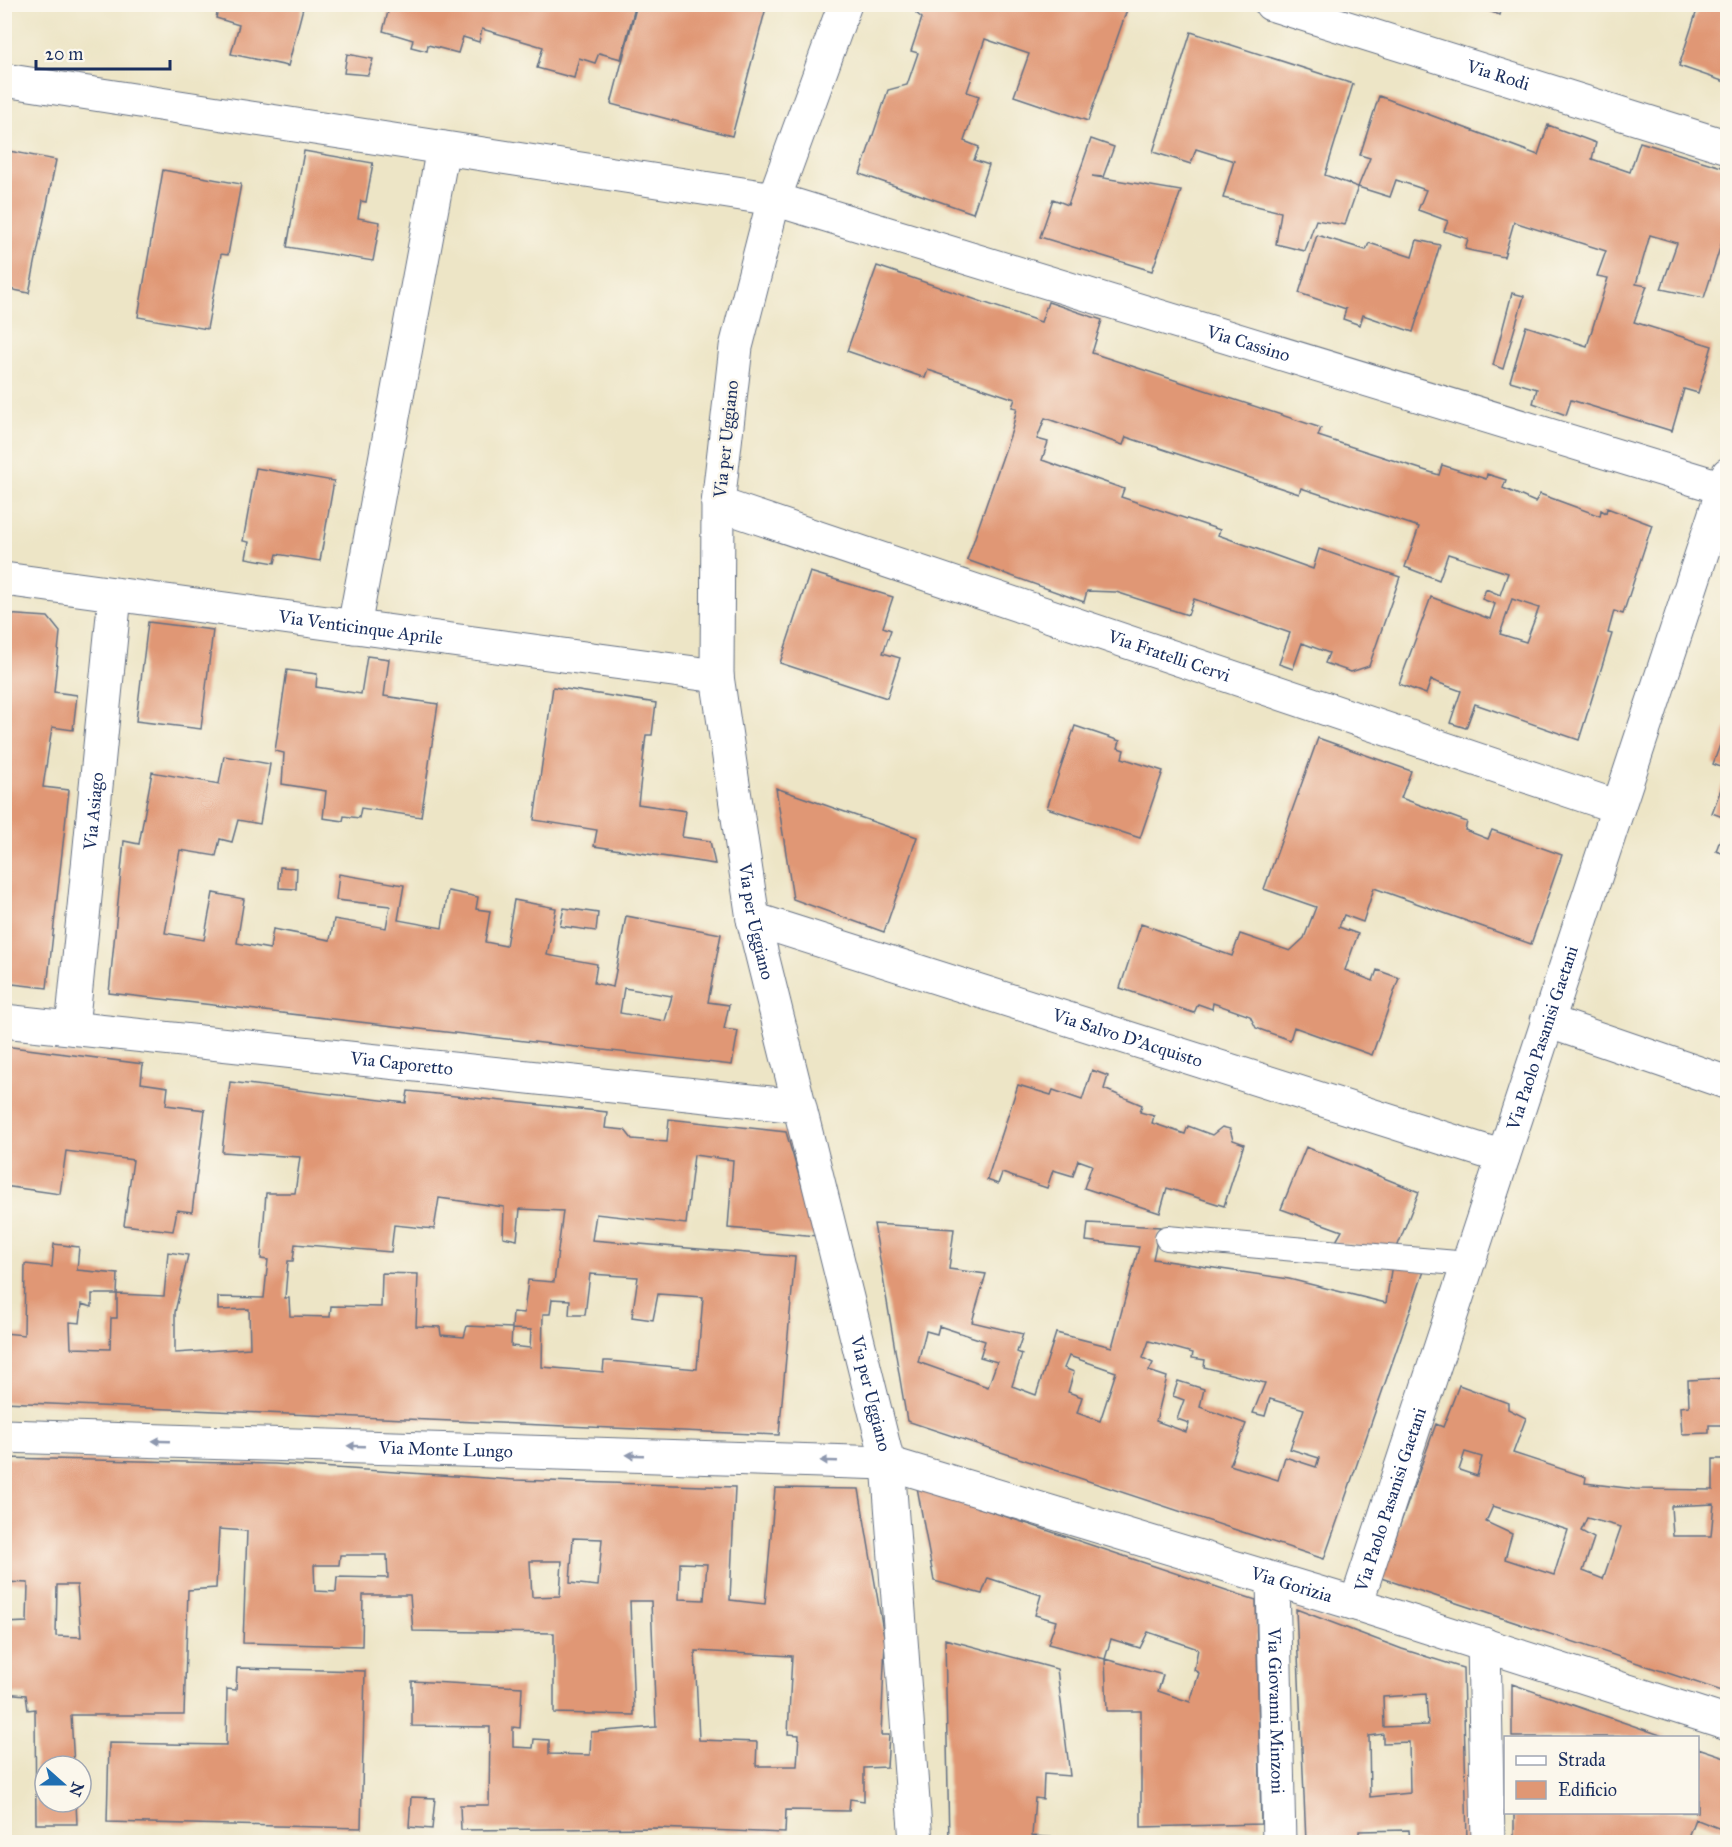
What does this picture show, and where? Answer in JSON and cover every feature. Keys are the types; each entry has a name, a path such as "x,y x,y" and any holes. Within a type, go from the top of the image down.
{"street":[{"name":"Via per Uggiano","path":"845,4 774,199 736,347 718,504 717,676 753,919 888,1462 916,1842"},
{"name":"Via Rodi","path":"1271,4 1728,147"},
{"name":"Via Cassino","path":"4,80 774,199 1725,481"},
{"path":"354,627 443,148"},
{"name":"Via Paolo Pasanisi Gaetani","path":"1356,1604 1725,481"},
{"name":"Via Fratelli Cervi","path":"718,504 1618,807"},
{"name":"Via Venticinque Aprile","path":"4,579 717,676"},
{"name":"Via Asiago","path":"72,1028 115,594"},
{"name":"Via Salvo D'Acquisto","path":"753,919 1503,1157"},
{"name":"Via Caporetto","path":"4,1021 799,1106"},
{"path":"1547,1021 1728,1083"},
{"name":"Via Monte Lungo","path":"4,1436 888,1462"},
{"name":"Via Gorizia","path":"888,1462 1273,1581 1356,1604 1728,1723"},
{"name":"Via Giovanni Minzoni","path":"1273,1581 1279,1842"},
{"path":"1484,1644 1488,1842"}],"lane":[{"path":"1167,1238 1468,1264"}],"building":[{"path":"203,4 304,4 288,66 231,54 239,25 216,18 218,9"},
{"path":"390,4 636,4 621,59 599,53 595,63 579,58 574,78 537,68 543,47 482,29 479,42 463,37 458,53 428,45 427,51 411,47 413,40 383,31"},
{"path":"637,4 767,4 732,136 611,104"},
{"path":"919,4 1065,4 1079,9 1081,4 1129,4 1088,121 1014,96 1029,54 985,39 967,92 979,96 964,141 979,147 974,160 989,165 973,213 860,174 888,90 907,85 918,53 911,51 922,18 916,13"},
{"path":"1468,4 1503,4 1500,15"},
{"path":"1699,4 1728,4 1728,83 1679,66"},
{"path":"1191,32 1353,84 1325,175 1358,187 1345,225 1316,220 1305,251 1276,244 1281,212 1223,198 1234,161 1196,149 1191,164 1153,152"},
{"path":"347,54 373,59 368,75 344,73"},
{"path":"1379,96 1538,155 1548,125 1596,143 1592,159 1630,172 1640,142 1728,169 1728,223 1704,298 1661,289 1677,243 1650,235 1636,284 1647,286 1634,322 1712,346 1698,393 1684,389 1672,431 1571,400 1566,415 1533,403 1537,389 1510,381 1526,326 1587,346 1608,278 1597,276 1606,251 1514,222 1504,257 1465,249 1468,239 1444,231 1448,221 1418,210 1426,190 1396,180 1390,197 1358,187 1370,158 1360,155"},
{"path":"1091,139 1114,147 1103,177 1092,176 1181,191 1152,271 1040,237 1053,199 1068,205"},
{"path":"4,150 56,160 29,293 4,288"},
{"path":"304,151 373,163 366,202 361,201 358,218 380,222 373,261 287,247"},
{"path":"163,170 241,184 228,255 221,254 207,329 138,317"},
{"path":"1317,235 1366,250 1369,243 1412,257 1417,240 1440,245 1413,332 1363,315 1360,325 1343,319 1346,309 1299,293"},
{"path":"877,266 1041,322 1048,302 1102,320 1092,353 1321,428 1318,436 1439,475 1442,465 1486,479 1487,474 1506,480 1503,488 1535,502 1540,494 1600,516 1601,510 1606,513 1607,508 1652,525 1623,614 1614,611 1608,633 1612,634 1579,740 1475,704 1466,728 1450,723 1461,691 1431,680 1426,694 1399,684 1431,597 1490,619 1495,604 1482,599 1486,589 1500,595 1508,573 1448,554 1439,580 1405,567 1419,527 1301,488 1299,494 1126,437 1123,445 1045,418 1037,439 1048,442 1042,460 1124,489 1121,497 1220,530 1218,535 1313,569 1319,549 1400,577 1369,666 1351,672 1325,663 1329,653 1302,643 1293,669 1279,664 1290,633 1194,599 1188,615 1116,592 1087,591 1084,602 967,560 1012,430 1017,408 1012,407 1015,399 928,370 925,378 847,351","holes":["1512,599 1539,608 1526,642 1500,634"]},
{"path":"1512,293 1524,296 1503,369 1493,365"},
{"path":"256,468 334,481 320,561 277,554 275,563 246,558 249,542 243,541"},
{"path":"810,572 893,597 883,627 891,630 883,653 900,658 887,698 780,663"},
{"path":"4,614 48,617 60,632 54,692 77,695 73,730 52,727 43,787 69,790 47,988 4,983"},
{"path":"148,622 213,630 201,729 136,721"},
{"path":"367,656 389,659 384,696 438,704 421,817 361,808 359,818 344,816 343,821 323,818 326,791 282,784 284,753 275,751 287,670 317,674 316,687 361,694"},
{"path":"553,687 656,703 652,735 646,735 638,804 686,811 682,837 710,841 715,864 594,846 597,830 534,820"},
{"path":"1075,726 1120,741 1118,748 1124,750 1122,758 1163,771 1140,838 1047,808"},
{"path":"1728,726 1728,770 1713,764"},
{"path":"1318,738 1411,771 1401,798 1467,822 1465,830 1488,839 1492,830 1562,855 1531,944 1374,888 1363,922 1344,915 1339,927 1358,934 1345,970 1373,981 1377,970 1399,978 1372,1055 1294,1027 1290,1040 1256,1028 1250,1016 1213,1003 1212,1009 1198,1004 1194,1013 1120,988 1141,924 1232,956 1240,934 1290,951 1304,938 1316,907 1264,889"},
{"path":"224,756 270,764 260,824 238,820 232,842 220,839 216,856 180,850 165,933 204,940 213,893 244,899 237,943 270,949 273,929 330,940 334,919 386,928 390,906 336,900 339,874 404,885 398,920 442,928 448,891 478,897 476,909 490,911 485,942 506,946 514,900 556,908 547,955 597,964 594,983 613,987 626,916 721,934 708,1002 729,1005 724,1029 738,1031 732,1065 109,993 124,841 139,844 152,772 219,784","holes":["624,988 672,996 665,1021 620,1013"]},
{"path":"1728,773 1728,819 1712,813"},
{"path":"776,788 917,837 884,932 793,899"},
{"path":"1728,821 1728,855 1716,851"},
{"path":"280,867 297,868 296,889 279,888"},
{"path":"564,908 598,913 596,931 560,926"},
{"path":"4,1046 143,1064 141,1083 168,1087 166,1105 205,1110 192,1212 177,1210 173,1231 124,1225 133,1160 66,1151 60,1194 4,1186"},
{"path":"1092,1070 1108,1076 1104,1089 1142,1105 1140,1112 1154,1116 1152,1123 1185,1134 1188,1126 1212,1135 1222,1127 1230,1129 1233,1140 1244,1144 1224,1206 1167,1188 1160,1213 1084,1188 1092,1165 1078,1160 1073,1176 1053,1170 1047,1188 1002,1173 998,1184 987,1180 1018,1085 1051,1095 1053,1090 1082,1100"},
{"path":"230,1082 406,1103 408,1091 607,1112 605,1128 625,1130 632,1139 667,1142 669,1119 786,1132 817,1236 728,1228 733,1160 694,1155 686,1224 596,1214 592,1240 795,1257 779,1435 4,1402 4,1333 24,1335 25,1264 52,1267 54,1244 79,1247 77,1270 118,1274 117,1294 164,1296 168,1252 188,1255 175,1312 175,1353 250,1348 249,1309 218,1310 218,1297 264,1298 268,1260 261,1259 266,1193 295,1193 300,1157 222,1152","holes":["439,1198 504,1207 503,1237 517,1240 520,1209 563,1211 554,1282 528,1280 524,1313 513,1312 512,1328 467,1326 464,1337 441,1335 440,1327 416,1326 418,1274 382,1273 381,1307 331,1306 330,1317 290,1316 289,1298 285,1298 288,1261 293,1261 295,1244 391,1252 394,1225 434,1229","590,1274 638,1277 632,1317 653,1320 658,1294 703,1297 697,1369 609,1361 604,1361 603,1372 542,1367 543,1314 550,1314 552,1299 570,1300 569,1315 585,1315","92,1294 117,1294 117,1318 111,1318 110,1349 71,1348 70,1322 80,1323 82,1304 92,1307","512,1329 531,1330 530,1348 511,1346"]},
{"path":"1306,1147 1419,1192 1396,1250 1335,1243 1342,1231 1281,1209"},
{"path":"1088,1223 1160,1227 1153,1259 1289,1279 1386,1303 1392,1264 1424,1271 1324,1559 907,1421 874,1224 954,1229 949,1269 986,1274 972,1322 1023,1334 1017,1352 1022,1354 1012,1386 1036,1395 1056,1333 1112,1347 1139,1247 1086,1241","holes":["939,1326 985,1341 980,1357 997,1362 988,1387 918,1362 926,1331 937,1334","1149,1341 1193,1353 1192,1358 1205,1360 1204,1367 1265,1383 1253,1413 1265,1416 1270,1399 1304,1409 1290,1449 1319,1458 1316,1467 1285,1457 1278,1480 1230,1465 1246,1424 1200,1407 1204,1389 1178,1381 1173,1396 1184,1400 1177,1419 1189,1423 1186,1432 1156,1421 1167,1377 1149,1371 1153,1363 1143,1358","1069,1356 1116,1372 1100,1421 1077,1413 1082,1397 1068,1392 1074,1372 1064,1368"]},
{"path":"1728,1378 1728,1425 1709,1425 1709,1433 1682,1434 1680,1407 1689,1406 1688,1380"},
{"path":"1459,1385 1508,1403 1508,1409 1526,1418 1513,1453 1586,1477 1585,1483 1635,1489 1713,1490 1713,1459 1728,1459 1728,1693 1381,1578 1436,1424 1443,1427","holes":["1465,1452 1482,1457 1477,1476 1459,1470","1714,1504 1711,1536 1673,1536 1671,1506","1493,1506 1568,1530 1554,1575 1505,1559 1512,1534 1486,1522","1587,1518 1621,1527 1603,1579 1583,1571 1594,1538 1581,1531"]},
{"path":"4,1458 275,1464 515,1480 735,1487 730,1600 765,1604 775,1488 859,1489 885,1642 881,1735 889,1735 887,1767 864,1768 864,1801 850,1799 849,1811 786,1810 785,1833 656,1828 461,1830 460,1805 489,1805 490,1727 412,1726 412,1681 522,1687 520,1728 513,1727 513,1747 533,1748 534,1739 549,1740 549,1754 590,1755 591,1732 656,1727 651,1601 630,1601 634,1715 554,1713 554,1633 413,1631 410,1595 363,1595 362,1646 243,1643 247,1531 219,1529 216,1588 188,1590 184,1715 71,1715 73,1754 35,1754 35,1709 28,1710 26,1695 4,1693 4,1623 27,1622 28,1583 4,1582","holes":["573,1538 602,1539 598,1586 570,1583","340,1555 387,1555 388,1578 337,1577 336,1592 315,1591 314,1565 339,1565","530,1561 562,1561 560,1596 532,1597","680,1563 707,1564 704,1600 679,1599","57,1585 77,1585 81,1637 56,1636","695,1651 792,1656 788,1734 799,1735 797,1766 756,1766 757,1742 699,1740"]},
{"path":"917,1487 1256,1600 1261,1824 1141,1827 1141,1711 1107,1711 1105,1659 1048,1644 1056,1621 1035,1615 1041,1595 988,1578 982,1594 934,1581","holes":["1148,1632 1198,1649 1194,1670 1199,1673 1190,1702 1158,1691 1163,1675 1105,1659 1111,1639 1140,1648"]},
{"path":"1296,1609 1402,1649 1463,1668 1467,1842 1410,1842 1409,1830 1359,1831 1359,1842 1306,1842","holes":["1426,1694 1428,1725 1384,1727 1383,1697","1383,1734 1383,1743 1409,1742 1410,1793 1370,1797 1369,1736"]},
{"path":"945,1639 1057,1669 1070,1776 1044,1774 1043,1799 1035,1798 1032,1836 1073,1839 1073,1842 949,1842"},
{"path":"237,1668 365,1671 361,1828 107,1822 109,1743 226,1745 227,1689 236,1690"},
{"path":"1512,1684 1663,1736 1512,1736"},
{"path":"1699,1748 1728,1758 1726,1831 1695,1819 1686,1842 1514,1842 1514,1814 1699,1814"},
{"path":"411,1797 435,1798 432,1829 409,1827"},
{"path":"36,1814 77,1814 77,1824 36,1824"}]}
